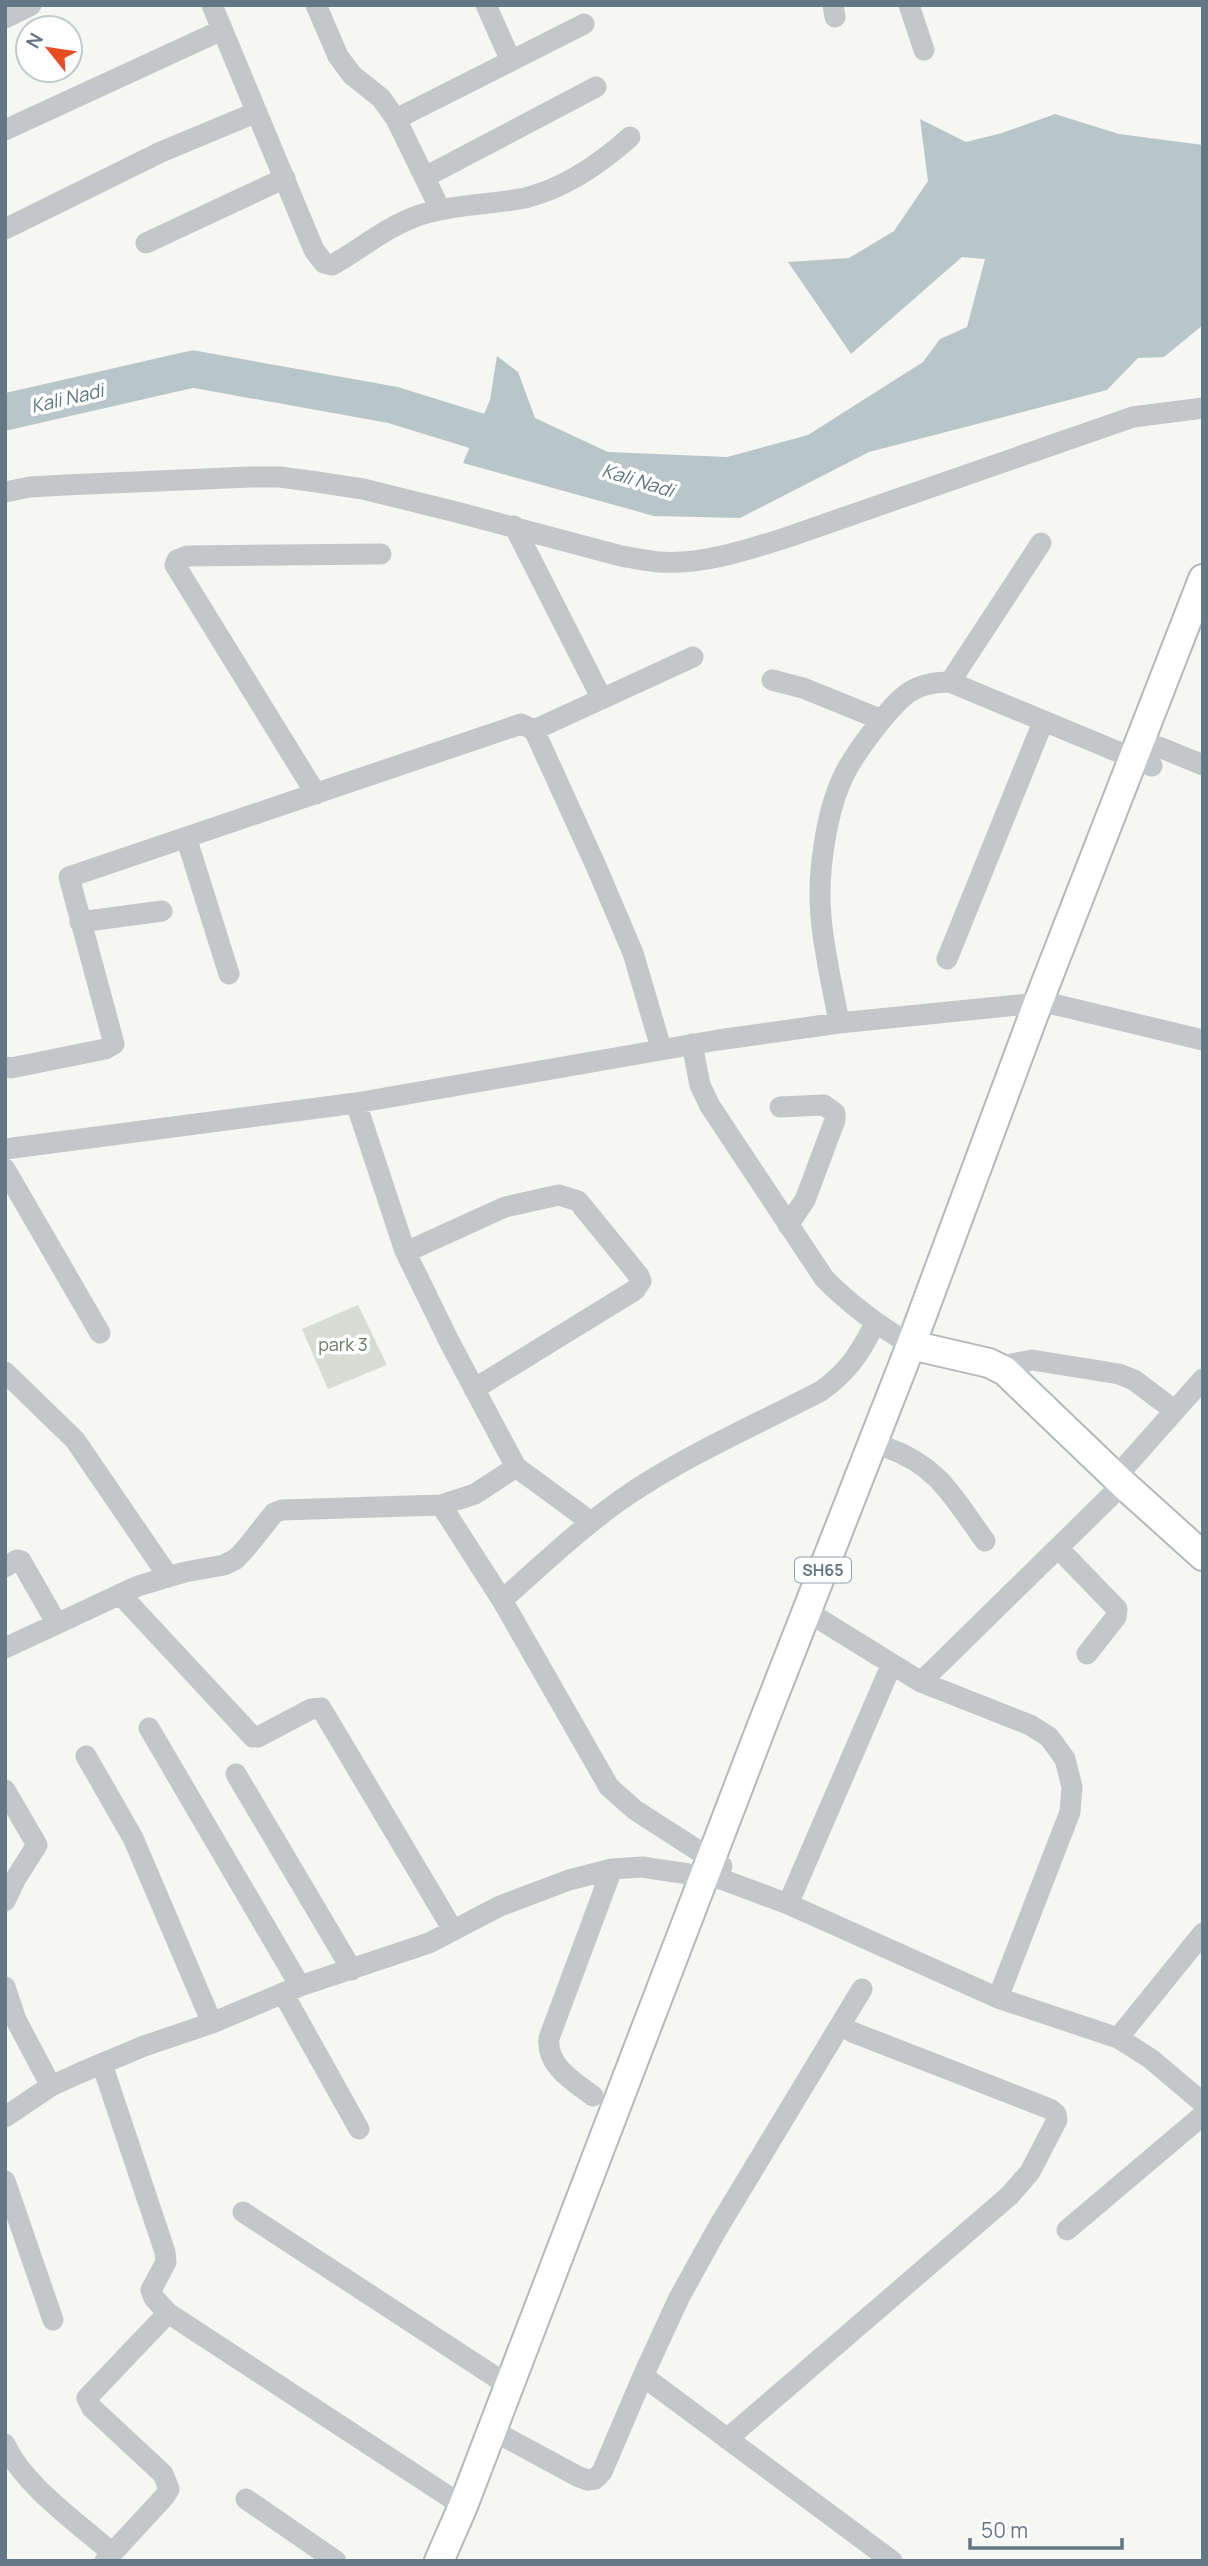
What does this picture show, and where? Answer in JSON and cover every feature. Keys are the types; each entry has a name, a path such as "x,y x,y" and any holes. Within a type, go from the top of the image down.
{"main road":[{"name":"SH65","path":"1149,757 1203,579"},
{"name":"SH65","path":"456,2561 499,2434 918,1347 1047,1004 1203,628"},
{"name":"SH65","path":"439,2561 499,2434 509,2386 716,1871 821,1620 888,1448 918,1347"},
{"path":"918,1347 989,1363 1005,1371 1203,1556"}],"street":[{"path":"5,18 31,5"},
{"path":"212,5 314,250 324,264 332,265 401,222 440,209 527,197 588,171 631,137"},
{"path":"316,5 338,56 352,75 381,98 396,119 440,209"},
{"path":"486,5 511,61"},
{"path":"909,5 924,50"},
{"path":"396,119 584,24"},
{"path":"5,130 222,30"},
{"path":"425,177 596,87"},
{"path":"5,229 161,152 257,112"},
{"path":"146,243 285,178"},
{"path":"5,492 65,485 280,477 363,489 514,526 621,556 660,562 699,560 788,537 1133,417 1203,408"},
{"path":"514,526 601,699"},
{"path":"950,682 1041,543"},
{"path":"316,794 175,565 177,560 187,556 382,554"},
{"path":"534,730 693,657"},
{"path":"772,680 803,688 882,720"},
{"path":"839,1023 820,916 822,866 831,811 846,772 882,720 913,689 930,682 950,682 1043,722 1149,757 1203,765"},
{"path":"947,959 1043,722"},
{"path":"5,1067 106,1049 114,1044 69,877 514,724 534,730 597,866 633,953 661,1048"},
{"path":"186,837 229,974"},
{"path":"80,922 162,911"},
{"path":"5,1149 356,1103 661,1048 839,1023 1047,1004 1203,1040"},
{"path":"692,1044 699,1085 710,1106 824,1278 875,1324 918,1347"},
{"path":"356,1103 406,1252 516,1467 591,1522"},
{"path":"780,1107 824,1105 835,1113 835,1120 806,1199 788,1225"},
{"path":"5,1169 100,1333"},
{"path":"406,1252 505,1207 559,1195 578,1201 639,1276 641,1282 635,1290 474,1389"},
{"path":"502,1600 591,1522 673,1467 821,1391 841,1377 854,1362 875,1324"},
{"path":"1005,1371 1012,1364 1032,1360 1119,1374 1134,1380 1175,1410"},
{"path":"5,1372 75,1440 168,1576"},
{"path":"921,1682 1058,1548 1120,1481 1203,1378"},
{"path":"888,1448 909,1456 937,1477 985,1541"},
{"path":"5,1648 120,1594 168,1576 224,1565 236,1559 266,1521 282,1510 441,1505 475,1494 516,1467"},
{"path":"441,1505 502,1600 609,1787 635,1811 716,1871 998,1997 1118,2038 1151,2059 1203,2103"},
{"path":"1058,1548 1117,1609 1116,1617 1087,1654"},
{"path":"5,1567 17,1560 21,1561 57,1624"},
{"path":"120,1594 253,1737 258,1737 316,1707 325,1713 453,1930"},
{"path":"821,1620 891,1666 921,1682 1030,1725 1049,1737 1065,1759 1072,1787 1070,1812 998,1997"},
{"path":"788,1904 891,1666"},
{"path":"149,1728 291,1990 359,2129"},
{"path":"86,1756 133,1838 212,2023"},
{"path":"236,1774 352,1970"},
{"path":"5,1790 37,1845 5,1901"},
{"path":"5,2117 51,2086 144,2046 212,2023 291,1990 429,1942 500,1906 569,1880 612,1869 642,1867 716,1871"},
{"path":"593,2096 552,2061 548,2050 549,2038 612,1869"},
{"path":"1118,2038 1196,1955 1203,1933"},
{"path":"5,1987 16,2020 51,2086"},
{"path":"499,2434 587,2480 595,2479 602,2472 679,2298 862,1989"},
{"path":"727,2439 1009,2196 1035,2162 1057,2120 1056,2114 1050,2109 852,2032"},
{"path":"102,2064 164,2252 166,2262 151,2290 154,2298 168,2313 463,2507"},
{"path":"1067,2230 1203,2115"},
{"path":"5,2181 53,2320"},
{"path":"243,2212 509,2386"},
{"path":"5,2444 26,2478 108,2557 165,2496 169,2488 163,2473 92,2408 87,2398 168,2313"},
{"path":"643,2376 892,2561"},
{"path":"246,2499 337,2561"}],"green space":[{"name":"park 3","path":"358,1305 387,1365 328,1389 302,1329"}],"water":[{"path":"1055,114 1119,134 1203,145 1203,325 1164,357 1138,358 1107,390 869,452 740,518 654,516 463,463 490,400 497,356 518,372 535,418 608,452 727,457 808,435 923,362 940,339 967,327 985,259 962,257 851,354 788,262 849,258 894,231 928,181 920,119 966,142 1002,133"}],"waterway":[{"name":"Kali Nadi","path":"5,412 193,369 393,405 526,446"}]}
